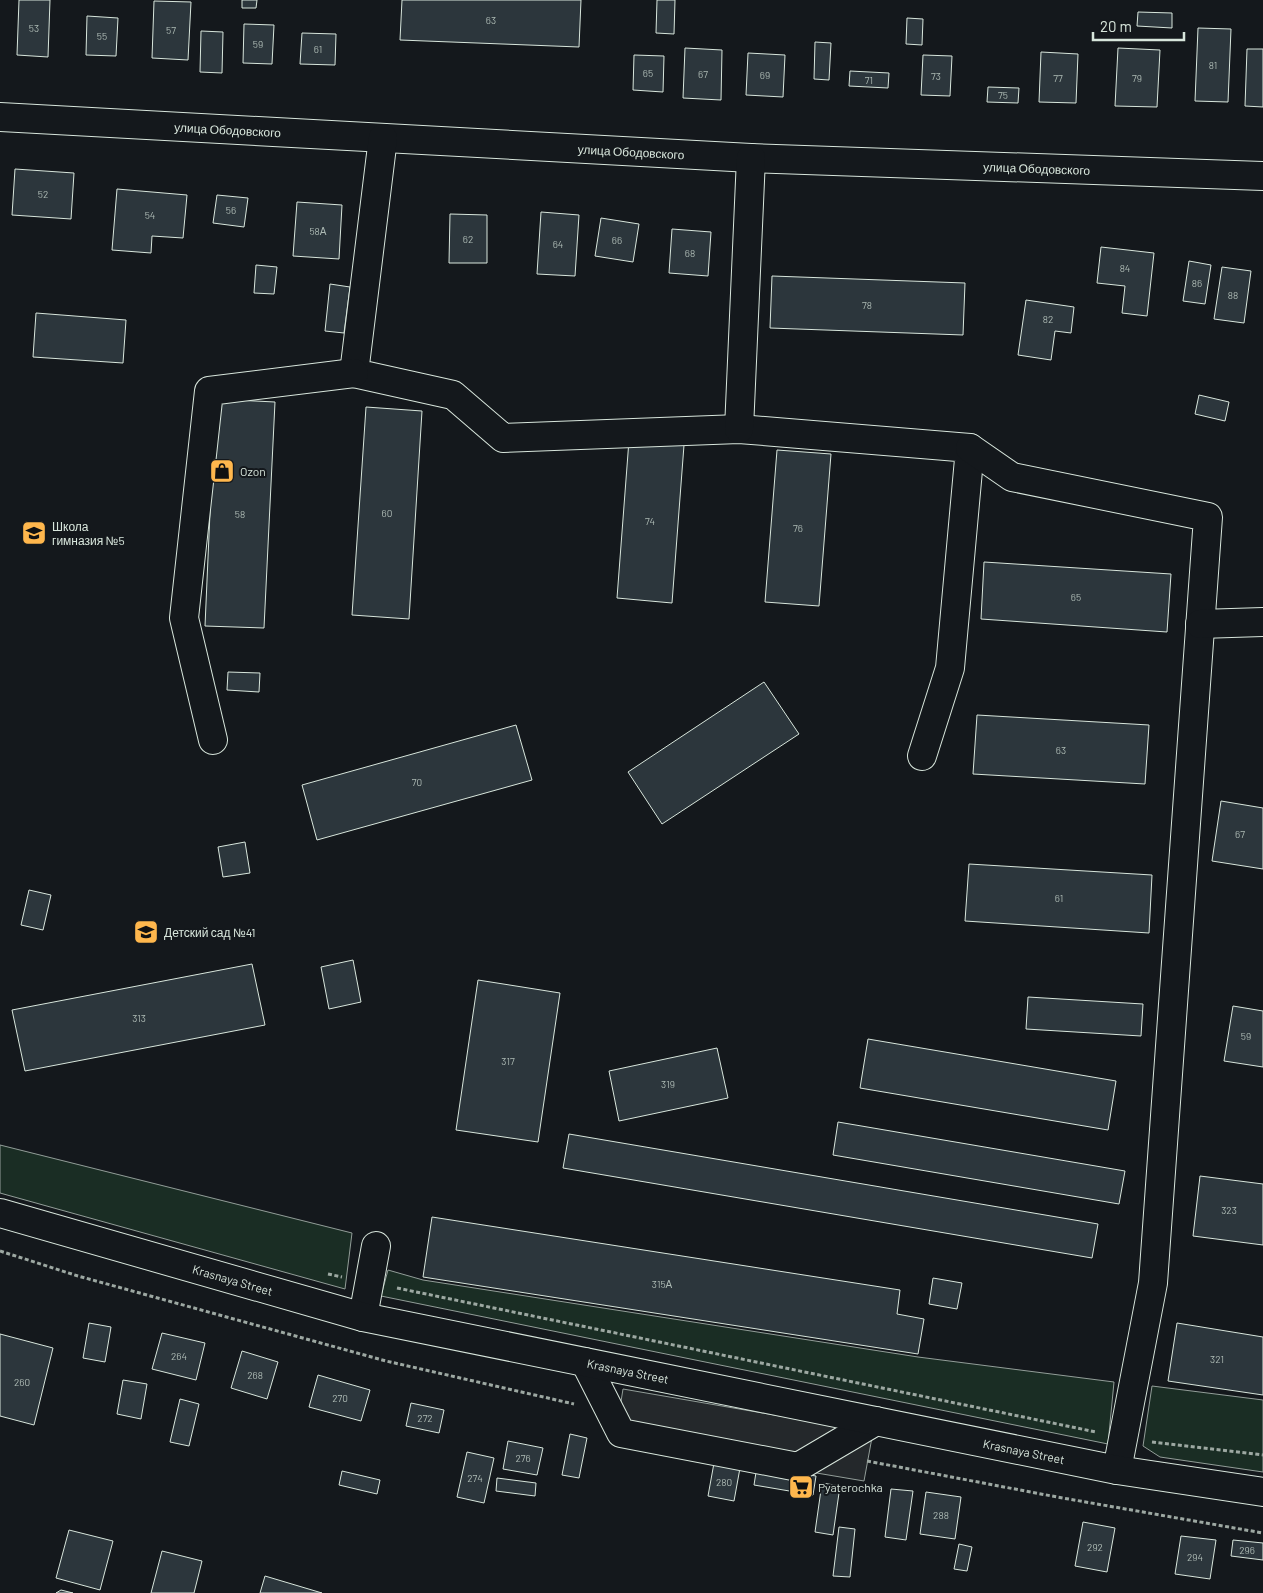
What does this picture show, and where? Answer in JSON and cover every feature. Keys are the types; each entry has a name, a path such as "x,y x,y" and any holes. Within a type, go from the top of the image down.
{"main road":[{"name":"улица Ободовского","path":"0,118 751,158 1263,176"},
{"path":"354,373 383,138"},
{"path":"740,429 751,158"},
{"path":"213,740 184,618 210,391 354,373 453,394 504,438 740,429 970,448 1012,477 1208,517 1153,1284 1117,1470"},
{"path":"922,756 950,668 970,448"},
{"path":"1200,624 1263,622"},
{"name":"Krasnaya Street","path":"0,1213 363,1317 1117,1470 1263,1492"},
{"path":"363,1317 376,1246"},
{"path":"585,1362 621,1433 798,1467 876,1422"}],"path":[{"path":"321,1272 1124,1438 1263,1455"}],"green space":[{"path":"0,1145 352,1233 345,1289 0,1193"},
{"path":"388,1270 423,1280 918,1357 1114,1382 1108,1444 381,1296"},
{"path":"1152,1386 1263,1400 1263,1472 1160,1457 1143,1446"}],"shaded area":[{"path":"623,1389 873,1432 864,1481 615,1439"}],"building":[{"path":"19,0 50,0 48,57 17,55"},
{"path":"242,0 257,0 256,8 242,8"},
{"path":"402,0 581,0 579,47 400,40"},
{"path":"657,0 675,0 674,34 656,33"},
{"path":"154,1 191,2 188,60 152,58"},
{"path":"1138,12 1172,13 1172,28 1137,26"},
{"path":"87,16 118,18 116,56 86,55"},
{"path":"907,18 923,19 922,45 906,44"},
{"path":"244,24 274,25 272,64 243,63"},
{"path":"1198,28 1231,29 1228,102 1195,101"},
{"path":"201,31 223,32 222,73 200,72"},
{"path":"302,33 336,34 335,65 300,64"},
{"path":"815,42 831,43 829,80 814,79"},
{"path":"685,48 722,50 721,100 683,98"},
{"path":"1118,48 1160,50 1157,107 1115,106"},
{"path":"1247,49 1263,49 1263,107 1245,106"},
{"path":"1041,52 1078,54 1076,103 1039,102"},
{"path":"748,53 785,55 783,97 746,95"},
{"path":"634,55 664,56 663,92 633,90"},
{"path":"923,55 952,56 950,96 921,95"},
{"path":"850,71 889,73 888,88 849,86"},
{"path":"988,87 1019,88 1018,103 987,102"},
{"path":"15,169 74,173 71,219 12,215"},
{"path":"117,189 187,195 183,238 152,236 151,253 112,250"},
{"path":"217,195 248,198 244,227 213,223"},
{"path":"297,202 342,205 339,259 293,256"},
{"path":"541,212 579,215 575,276 537,274"},
{"path":"450,214 487,215 487,263 449,263"},
{"path":"601,218 639,224 633,262 595,256"},
{"path":"672,229 711,232 708,276 669,273"},
{"path":"1101,247 1154,253 1147,316 1122,313 1125,286 1097,283"},
{"path":"1189,261 1211,265 1205,304 1183,301"},
{"path":"256,265 277,267 274,294 254,293"},
{"path":"1222,267 1251,271 1244,323 1214,319"},
{"path":"772,276 965,283 963,335 770,328"},
{"path":"330,284 350,287 344,333 325,331"},
{"path":"1026,300 1074,307 1071,333 1055,331 1051,360 1018,355"},
{"path":"36,313 126,320 123,363 33,357"},
{"path":"1199,395 1229,402 1225,421 1195,414"},
{"path":"215,399 275,402 264,628 205,626"},
{"path":"366,407 422,411 409,619 352,615"},
{"path":"629,440 684,445 672,603 617,598"},
{"path":"777,450 831,454 819,606 765,602"},
{"path":"984,562 1171,574 1167,632 981,619"},
{"path":"228,672 260,673 259,692 227,690"},
{"path":"764,682 799,734 662,824 628,772"},
{"path":"977,715 1149,725 1145,784 973,774"},
{"path":"516,725 532,780 317,840 302,785"},
{"path":"1221,801 1263,808 1263,869 1212,861"},
{"path":"245,842 250,873 223,877 218,847"},
{"path":"969,864 1152,875 1149,933 965,921"},
{"path":"29,890 51,895 43,930 21,925"},
{"path":"353,960 361,1002 329,1009 321,967"},
{"path":"252,964 265,1025 25,1071 12,1010"},
{"path":"478,980 560,993 538,1142 456,1130"},
{"path":"1028,997 1143,1004 1141,1036 1026,1029"},
{"path":"1233,1006 1263,1011 1263,1067 1224,1061"},
{"path":"868,1039 1116,1081 1108,1130 860,1088"},
{"path":"717,1048 728,1098 619,1121 609,1071"},
{"path":"838,1122 1125,1171 1119,1204 833,1155"},
{"path":"569,1134 1098,1224 1092,1258 563,1168"},
{"path":"1200,1176 1263,1184 1263,1245 1193,1236"},
{"path":"432,1217 900,1290 897,1314 924,1319 918,1354 423,1277"},
{"path":"933,1278 962,1283 957,1309 929,1304"},
{"path":"89,1323 111,1327 105,1362 83,1358"},
{"path":"1177,1323 1263,1337 1263,1395 1168,1381"},
{"path":"162,1333 205,1343 196,1380 152,1369"},
{"path":"0,1334 53,1348 34,1425 0,1416"},
{"path":"242,1351 278,1362 267,1399 231,1388"},
{"path":"318,1375 370,1390 361,1421 309,1407"},
{"path":"123,1380 147,1384 141,1419 117,1414"},
{"path":"180,1399 199,1404 189,1446 170,1442"},
{"path":"411,1403 444,1410 439,1433 406,1426"},
{"path":"570,1434 587,1438 579,1478 562,1475"},
{"path":"508,1441 543,1448 537,1475 503,1469"},
{"path":"467,1452 494,1458 484,1503 457,1497"},
{"path":"714,1463 740,1468 734,1501 708,1496"},
{"path":"757,1466 816,1476 813,1495 754,1485"},
{"path":"342,1471 380,1480 377,1494 339,1485"},
{"path":"497,1478 536,1483 535,1496 496,1491"},
{"path":"822,1483 840,1486 833,1535 815,1532"},
{"path":"891,1489 913,1491 906,1540 885,1537"},
{"path":"926,1492 961,1497 955,1539 920,1534"},
{"path":"1083,1522 1115,1528 1107,1572 1075,1566"},
{"path":"839,1527 855,1529 850,1577 833,1576"},
{"path":"69,1530 113,1541 100,1590 56,1578"},
{"path":"1181,1536 1216,1540 1210,1579 1175,1574"},
{"path":"1233,1540 1263,1543 1263,1560 1231,1556"},
{"path":"959,1544 972,1547 967,1571 954,1569"},
{"path":"162,1551 202,1561 194,1593 151,1593"},
{"path":"265,1576 322,1593 260,1593"},
{"path":"61,1590 73,1593 56,1593"}],"place":[{"name":"Ozon","path":"222,471"},
{"name":"Школа гимназия №5","path":"34,533"},
{"name":"Детский сад №41","path":"146,932"},
{"name":"Pyaterochka","path":"801,1487"}]}
